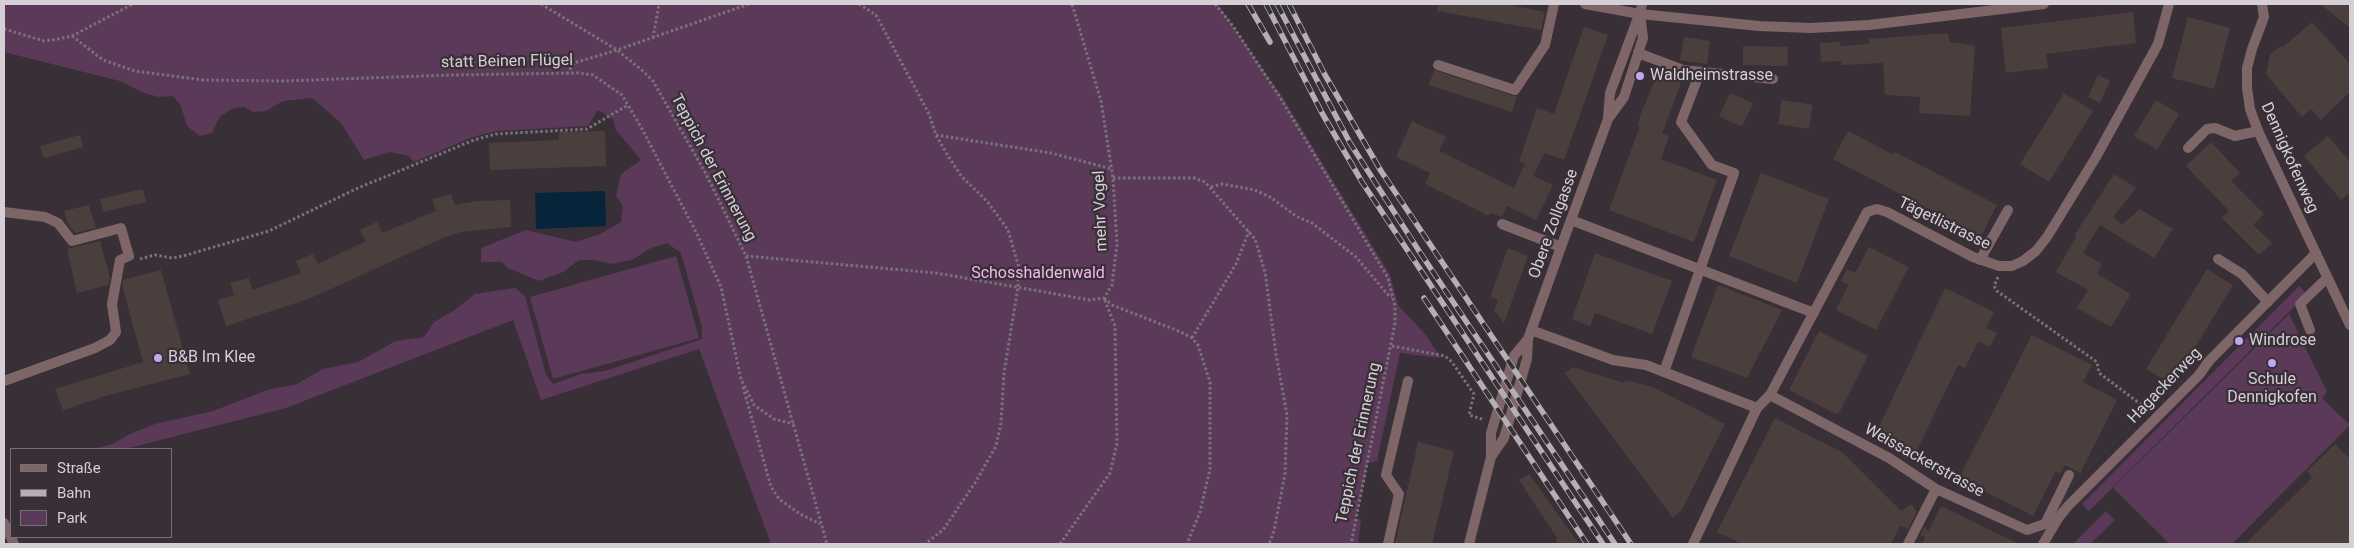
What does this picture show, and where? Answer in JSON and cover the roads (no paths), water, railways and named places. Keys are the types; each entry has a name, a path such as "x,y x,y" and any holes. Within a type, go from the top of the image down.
{"street":[{"path":"1438,65 1515,90 1545,45 1554,4"},
{"path":"1585,4 1641,9 1759,26 1810,28 1868,25 1973,8 2044,4"},
{"name":"Tägetlistrasse","path":"1693,544 1757,408 1770,395 1867,212 1877,209 1887,212 1980,260 2002,266 2012,266 2023,261 2047,237 2096,157 2158,44 2169,4"},
{"name":"Dennigkofenweg","path":"2262,4 2264,17 2249,57 2248,99 2258,130 2327,278 2349,319"},
{"name":"Obere Zollgasse","path":"1608,119 1624,97 1643,38 1641,9"},
{"name":"Obere Zollgasse","path":"1469,544 1491,457 1504,438 1527,359 1529,334 1608,119 1610,93 1641,9"},
{"path":"1638,53 1683,70 1774,80"},
{"path":"1664,372 1734,173 1712,165 1681,122 1700,72"},
{"path":"2188,148 2207,129 2215,128 2235,136 2258,130"},
{"path":"1980,260 2008,210"},
{"path":"4,212 45,217 58,223 72,241 121,228 130,256 120,260 112,304 116,332 110,340 95,348 4,381"},
{"path":"1571,220 1814,313"},
{"path":"1502,224 1561,247"},
{"name":"Hagackerweg","path":"2043,544 2064,510 2316,253"},
{"path":"2218,259 2242,274 2268,302"},
{"path":"2310,330 2300,304 2327,278"},
{"path":"1529,334 1613,360 1646,365 1757,408"},
{"path":"1388,544 1399,494 1386,475 1408,380"},
{"name":"Weissackerstrasse","path":"1770,395 1889,458 1936,488 2027,530 2045,524 2069,475"},
{"path":"1908,544 1936,488"},
{"path":"4,523 10,536"}],"water":[{"path":"605,191 606,226 536,229 535,193"}],"railway":[{"path":"1248,4 1270,42"},
{"path":"1266,4 1322,113 1362,182 1603,544"},
{"path":"1277,4 1350,143 1419,251 1615,544"},
{"path":"1289,4 1325,75 1381,171 1631,544"},
{"path":"1424,298 1587,544"}],"place":[{"name":"Waldheimstrasse","path":"1640,76"},
{"name":"Windrose","path":"2239,341"},
{"name":"B&B Im Klee","path":"158,358"},
{"name":"Schule Dennigkofen","path":"2272,363"}],"park label":[{"name":"Schosshaldenwald","path":"1038,274"}]}
